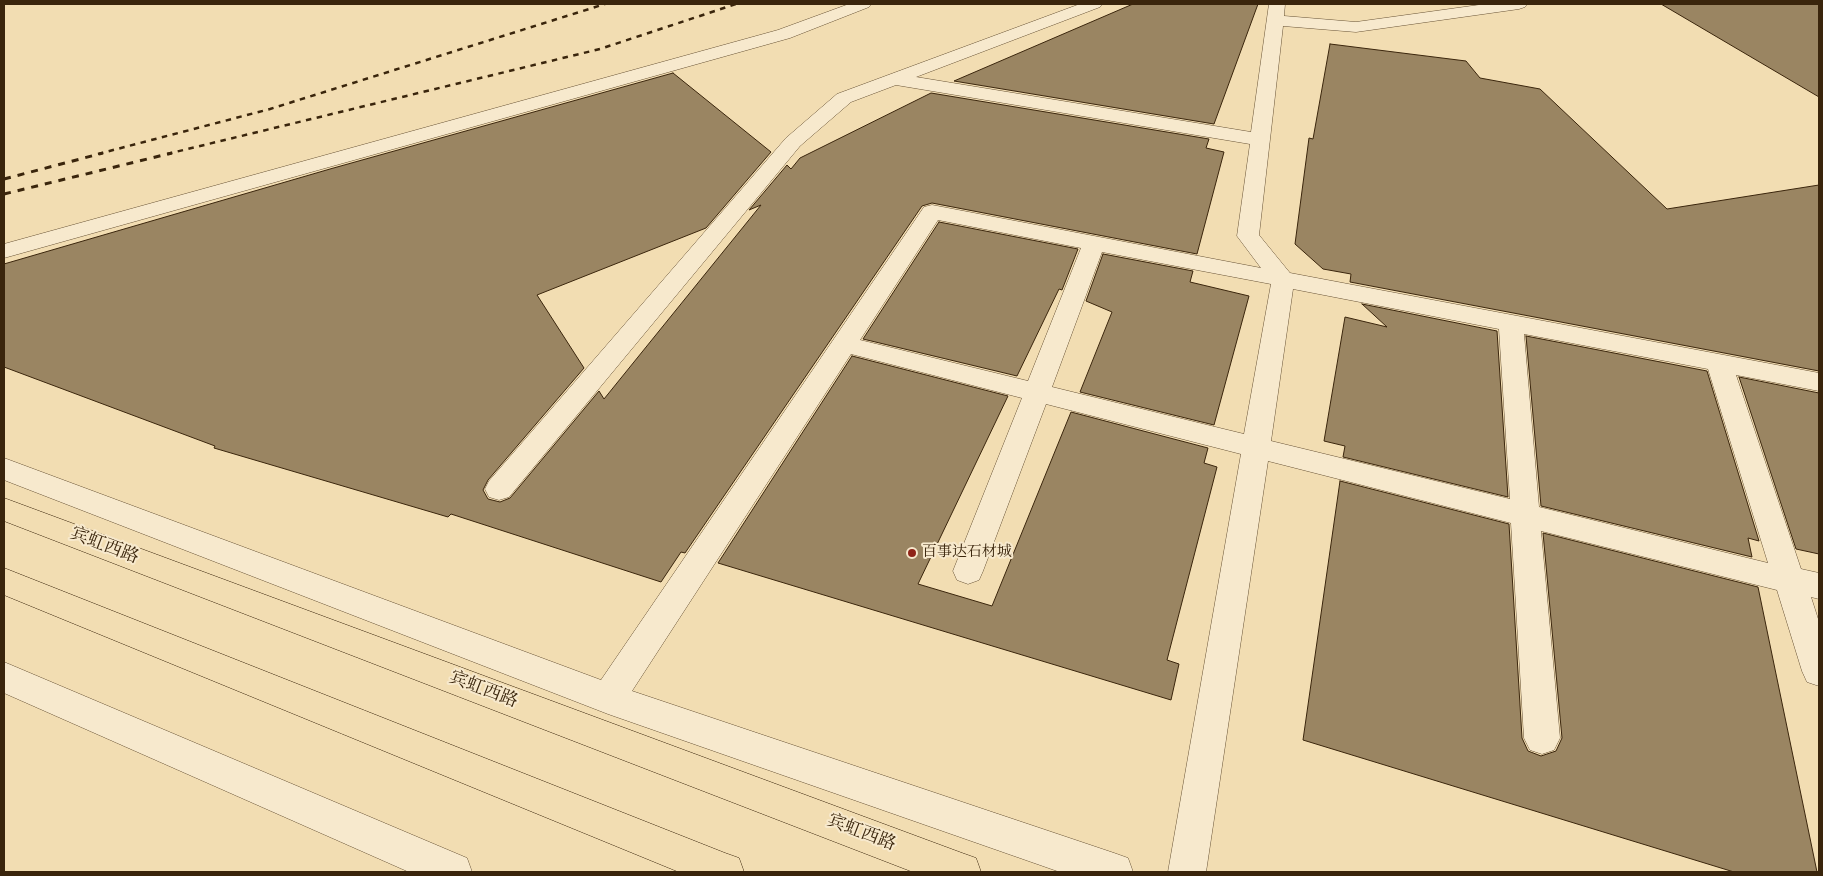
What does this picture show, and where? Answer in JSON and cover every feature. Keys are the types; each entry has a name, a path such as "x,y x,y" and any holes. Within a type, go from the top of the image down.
{"main road":[{"name":"宾虹西路","path":"4,509 962,872"},
{"path":"4,581 724,872"}],"lane":[{"path":"4,251 784,34 863,4"},
{"path":"499,489 793,142 844,98 1094,4"},
{"path":"1187,872 1283,280 1248,236 1276,12 1356,27 1519,4"},
{"path":"894,79 1260,140"},
{"path":"608,698 932,212 1819,382"},
{"path":"968,571 1094,244"},
{"path":"1511,324 1542,738"},
{"path":"844,344 1526,515 1819,586"},
{"path":"1719,363 1819,671"},
{"path":"7,474 608,698 1114,872"},
{"path":"4,677 453,872"}],"building":[{"path":"1133,4 1258,4 1214,124 954,81"},
{"path":"1661,4 1819,4 1819,97"},
{"path":"1330,44 1466,61 1480,78 1540,89 1667,209 1819,185 1819,371 1350,282 1351,274 1323,269 1295,244 1309,138 1313,139"},
{"path":"673,73 771,152 706,228 537,295 584,368 488,480 483,490 488,499 500,502 510,498 599,391 604,399 761,205 749,210 787,165 791,169 800,158 931,93 1209,139 1206,148 1224,152 1197,254 932,203 922,206 685,553 681,552 661,582 451,514 448,517 214,448 215,446 4,367 4,264 330,169"},
{"path":"939,222 1078,249 1062,290 1059,289 1017,376 863,339"},
{"path":"1103,254 1193,271 1190,282 1249,296 1214,425 1080,392 1112,312 1086,301"},
{"path":"1362,304 1497,331 1508,497 1343,457 1345,446 1324,441 1345,317 1387,327"},
{"path":"1526,336 1707,371 1759,541 1748,538 1752,557 1541,506"},
{"path":"852,356 1008,396 918,584 992,606 1071,412 1208,448 1204,463 1217,467 1167,660 1179,664 1171,700 718,563"},
{"path":"1739,377 1819,393 1819,554 1796,549"},
{"path":"1340,481 1509,524 1522,738 1528,751 1541,756 1556,751 1562,738 1543,533 1758,587 1817,872 1734,872 1303,740"}],"railway":[{"path":"98,154 270,109 605,4"},
{"path":"167,154 600,49 736,4"},
{"path":"4,179 103,153"},
{"path":"4,194 172,153"}],"place":[{"name":"百事达石材城","path":"912,553"}]}
